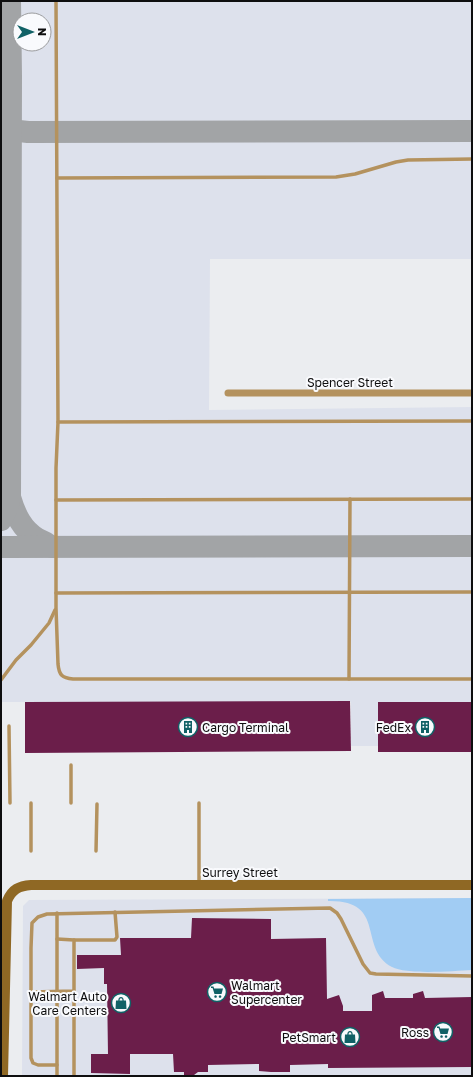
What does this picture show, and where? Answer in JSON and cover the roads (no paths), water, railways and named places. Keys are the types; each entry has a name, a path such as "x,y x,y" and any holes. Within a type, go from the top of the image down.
{"street":[{"name":"Spencer Street","path":"228,393 472,392"},
{"name":"Surrey Street","path":"3,1076 7,908 10,894 22,886 472,885"}],"lane":[{"path":"56,1 58,422 56,608 58,664 61,676 64,678 73,679 472,679"},
{"path":"57,178 336,177 355,174 408,160 472,159"},
{"path":"58,422 472,421"},
{"path":"349,679 350,499"},
{"path":"56,500 472,499"},
{"path":"56,592 472,592"},
{"path":"1,680 16,660 31,646 49,623 56,608"},
{"path":"9,726 10,803"},
{"path":"71,765 71,803"},
{"path":"199,803 199,885"},
{"path":"31,804 31,851"},
{"path":"96,851 97,804"},
{"path":"57,1065 38,1065 33,1063 31,1058 32,923 38,916 47,914 330,908 337,913 341,919 363,964 370,973 472,976"},
{"path":"57,939 115,940 117,937 115,912"},
{"path":"57,913 57,1076"},
{"path":"74,940 74,1076"},
{"path":"31,992 74,991"}],"water":[{"path":"472,898 472,970 430,972 408,971 392,967 382,959 376,949 365,916 358,908 347,903 328,901 328,899"}],"place":[{"name":"Cargo Terminal","path":"188,727"},
{"name":"FedEx","path":"425,727"},
{"name":"Walmart Supercenter","path":"217,992"},
{"name":"Walmart Auto Care Centers","path":"121,1003"},
{"name":"Ross","path":"443,1032"},
{"name":"PetSmart","path":"350,1037"}]}
